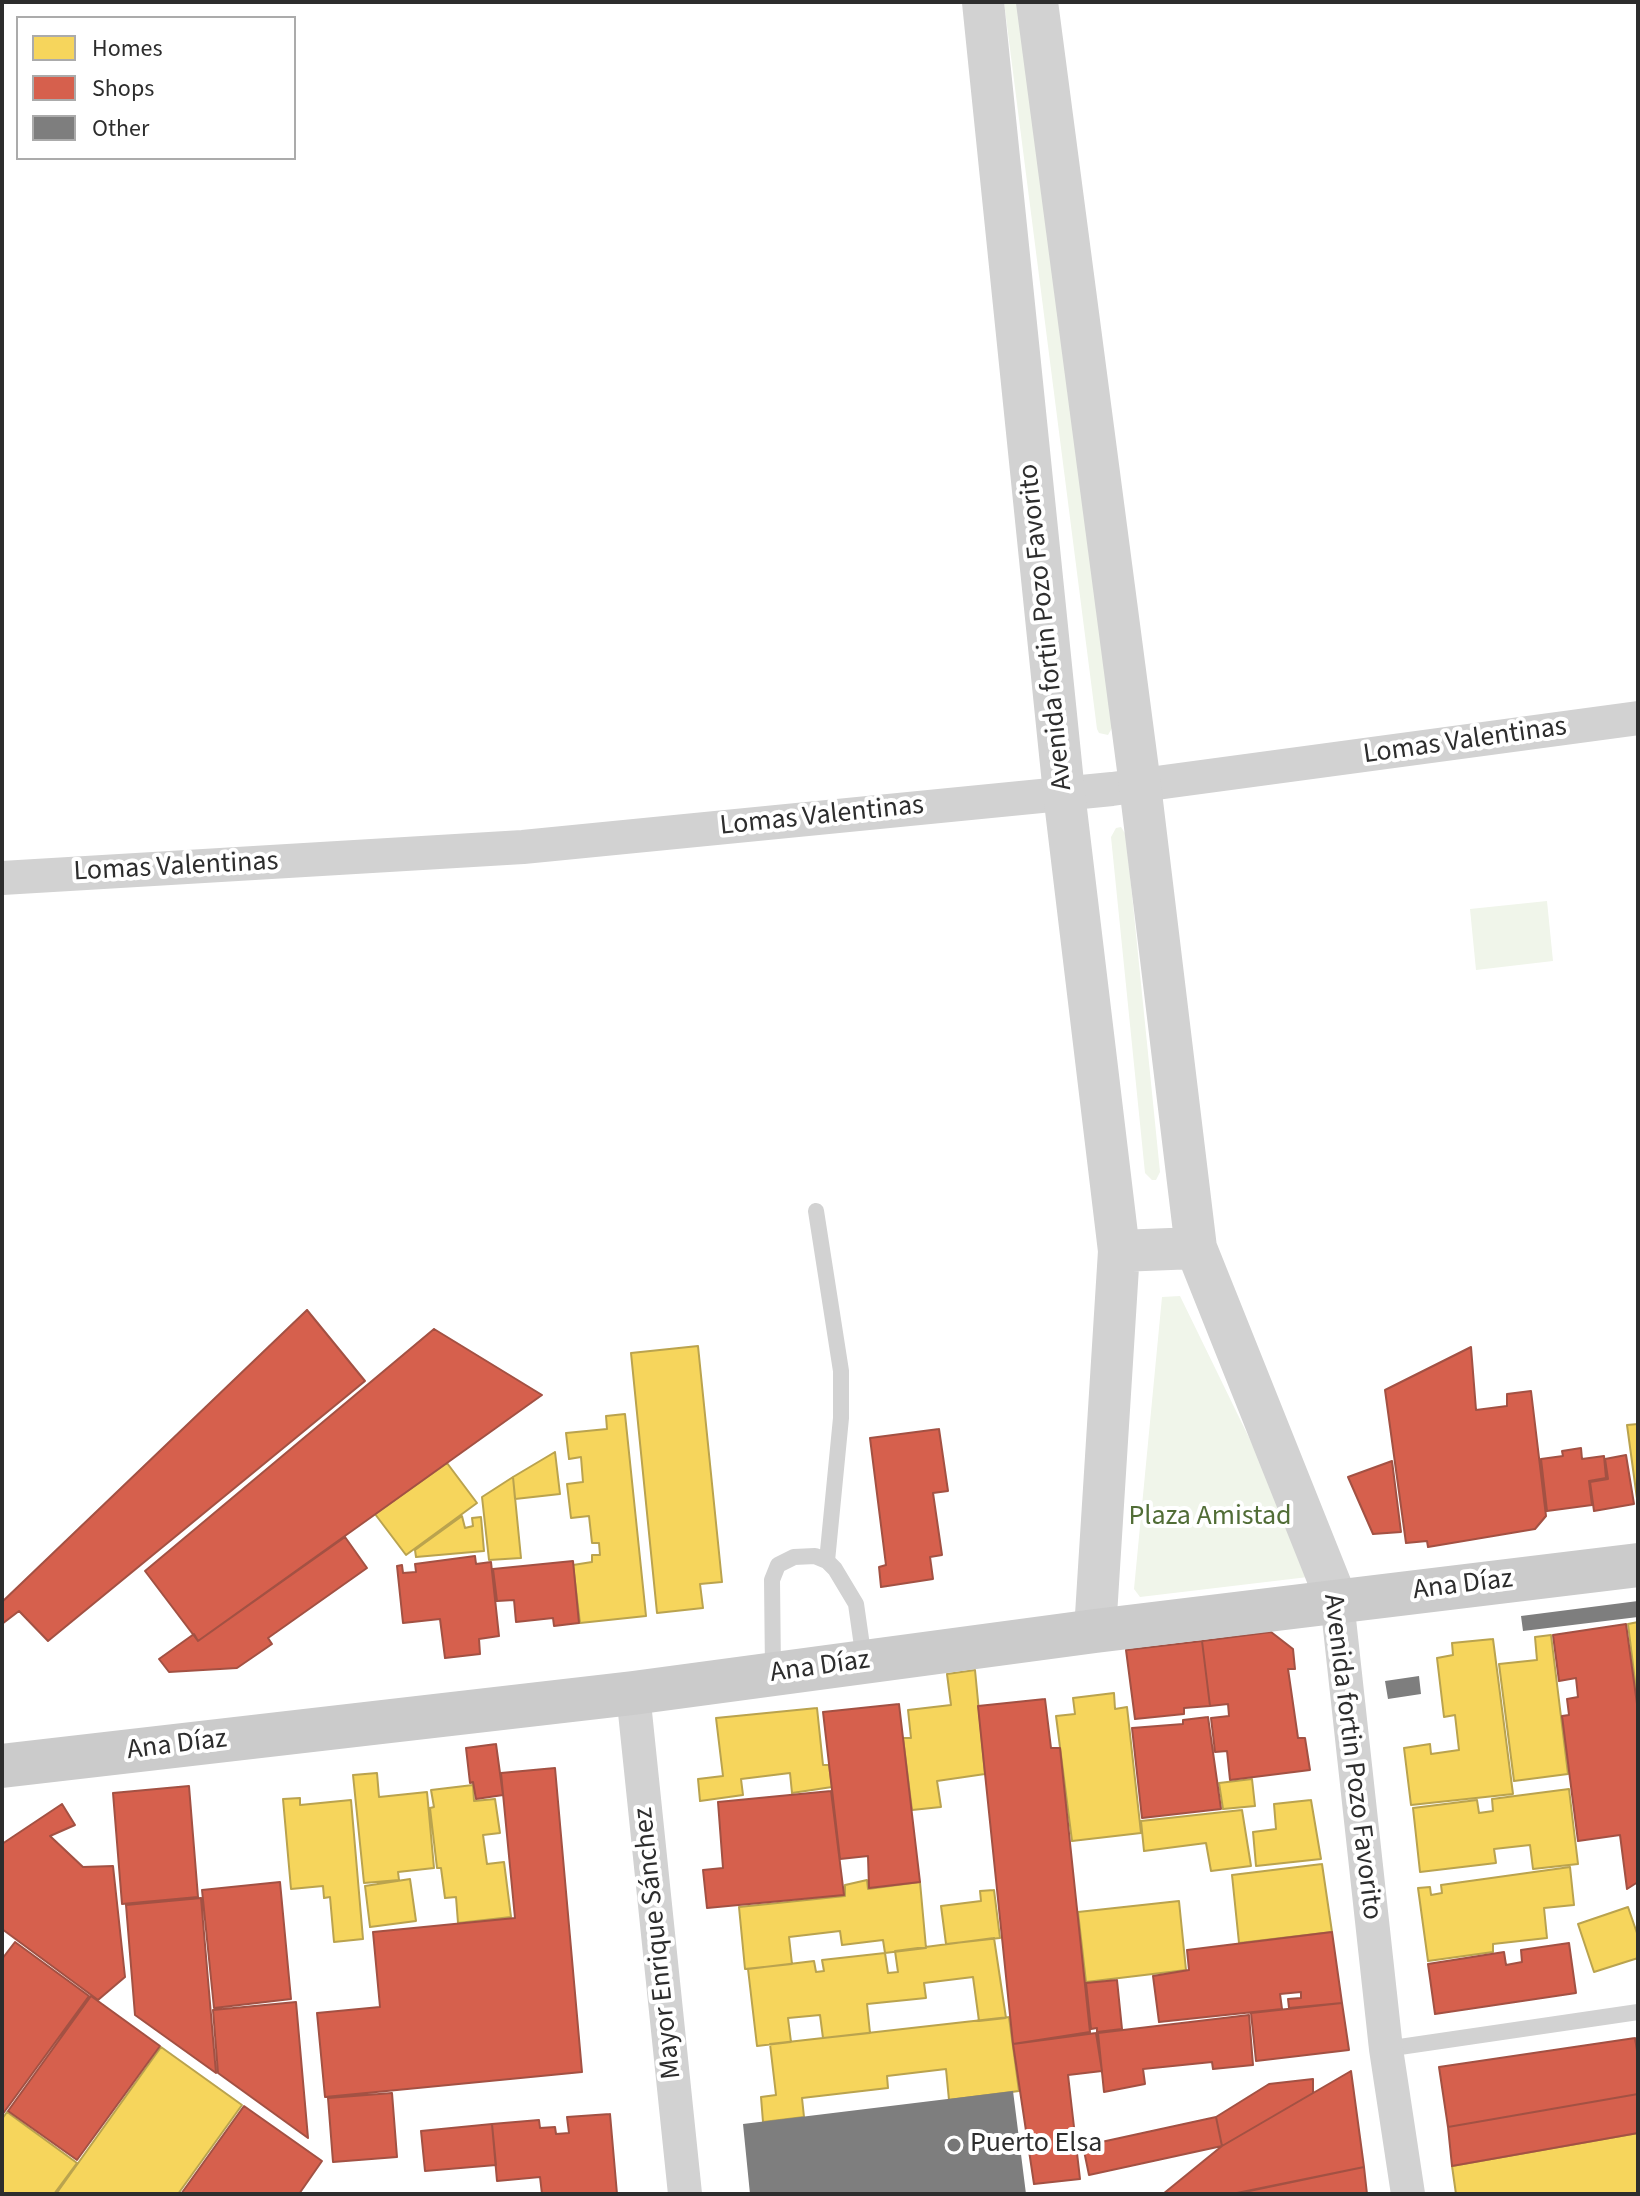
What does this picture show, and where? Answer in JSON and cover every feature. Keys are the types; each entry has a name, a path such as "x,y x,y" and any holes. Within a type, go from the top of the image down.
{"main road":[{"name":"Ana Díaz","path":"2,1766 633,1693 1095,1631 1638,1565"}],"street":[{"name":"Avenida fortin Pozo Favorito","path":"983,2 1064,793 1119,1251 1095,1631"},
{"name":"Avenida fortin Pozo Favorito","path":"1037,2 1140,785 1196,1248 1337,1601 1386,2049 1408,2194"},
{"name":"Lomas Valentinas","path":"2,878 523,847 1140,785 1638,718"},
{"path":"1119,1251 1196,1248"},
{"name":"Mayor Enrique Sánchez","path":"633,1693 685,2194"}],"lane":[{"path":"816,1211 841,1371 841,1418 827,1561"},
{"path":"773,1674 772,1580 778,1565 794,1557 815,1556 835,1569 856,1604 865,1661"},
{"path":"1386,2049 1638,2012"}],"green space":[{"path":"1004,2 1019,2 1112,728 1108,735 1099,733 1097,729"},
{"path":"1121,827 1126,835 1160,1172 1156,1180 1145,1173 1111,837 1116,828"},
{"path":"1547,901 1553,961 1476,970 1470,909"},
{"name":"Plaza Amistad","path":"1180,1296 1312,1567 1308,1577 1140,1597 1134,1589 1162,1297"}],"building: Homes":[{"path":"698,1346 722,1582 700,1584 703,1608 657,1613 631,1353"},
{"path":"625,1414 646,1616 580,1623 573,1565 592,1562 592,1555 600,1555 599,1543 592,1543 589,1516 571,1518 567,1484 583,1482 581,1457 569,1459 566,1433 607,1429 606,1416"},
{"path":"1638,1424 1638,1506 1627,1425"},
{"path":"555,1452 560,1494 515,1499 513,1477"},
{"path":"447,1463 477,1503 406,1555 375,1514"},
{"path":"513,1477 521,1558 489,1560 482,1497"},
{"path":"462,1516 465,1528 473,1526 472,1518 481,1517 484,1551 416,1557 415,1550"},
{"path":"1638,1622 1638,1689 1636,1689 1628,1624"},
{"path":"1551,1635 1568,1774 1514,1781 1499,1664 1537,1660 1535,1637"},
{"path":"1493,1639 1513,1794 1411,1805 1404,1748 1430,1744 1431,1754 1459,1750 1455,1715 1444,1717 1437,1658 1453,1655 1452,1643"},
{"path":"975,1670 985,1774 937,1781 941,1807 912,1810 903,1738 911,1738 908,1710 951,1705 947,1674"},
{"path":"1114,1693 1115,1709 1127,1707 1141,1833 1072,1841 1056,1716 1075,1714 1073,1698"},
{"path":"817,1708 823,1765 829,1765 832,1787 792,1793 790,1773 741,1779 743,1795 700,1801 698,1779 723,1776 716,1718"},
{"path":"377,1773 379,1797 427,1792 434,1868 398,1872 399,1880 364,1883 353,1775"},
{"path":"1252,1779 1255,1806 1223,1809 1219,1783"},
{"path":"473,1785 474,1801 495,1799 500,1833 483,1835 487,1864 504,1862 511,1917 458,1923 456,1897 445,1898 441,1868 437,1868 431,1790"},
{"path":"1569,1789 1578,1864 1533,1869 1530,1845 1494,1849 1496,1863 1420,1872 1413,1808 1477,1800 1479,1813 1493,1811 1492,1799"},
{"path":"300,1798 300,1805 351,1800 363,1939 334,1942 330,1897 324,1898 323,1886 291,1889 283,1799"},
{"path":"1311,1800 1321,1859 1256,1866 1253,1832 1276,1829 1274,1804"},
{"path":"1242,1810 1251,1866 1211,1871 1206,1843 1144,1851 1141,1821"},
{"path":"1322,1864 1332,1932 1239,1943 1232,1875"},
{"path":"1570,1867 1574,1905 1544,1908 1547,1938 1493,1944 1493,1952 1428,1961 1418,1888 1430,1887 1431,1895 1442,1893 1441,1885"},
{"path":"410,1879 416,1921 370,1927 365,1886"},
{"path":"867,1880 868,1889 920,1882 926,1948 885,1953 883,1940 842,1945 840,1931 789,1937 792,1964 745,1969 739,1907 845,1896 845,1885"},
{"path":"994,1890 1000,1938 946,1944 941,1906 981,1901 980,1891"},
{"path":"1179,1901 1186,1970 1086,1982 1078,1912"},
{"path":"1628,1907 1638,1936 1638,1958 1594,1972 1578,1924"},
{"path":"994,1938 1006,2018 979,2021 973,1977 924,1983 926,1998 867,2004 870,2033 823,2038 820,2015 788,2018 791,2042 757,2046 748,1969 814,1961 816,1972 824,1971 822,1960 885,1953 888,1973 898,1972 895,1951"},
{"path":"1009,2017 1019,2091 949,2100 946,2069 887,2076 888,2088 802,2098 804,2117 763,2122 761,2097 776,2095 770,2044"},
{"path":"161,2047 242,2105 178,2194 56,2194"},
{"path":"7,2112 77,2163 54,2194 2,2194 2,2119"},
{"path":"1638,2133 1638,2194 1456,2194 1452,2166"}],"building: Shops":[{"path":"307,1310 365,1381 48,1641 19,1611 2,1624 2,1602"},
{"path":"434,1329 542,1395 198,1641 145,1571"},
{"path":"1471,1347 1476,1410 1507,1406 1507,1394 1531,1391 1546,1516 1535,1529 1428,1547 1427,1541 1406,1543 1385,1390"},
{"path":"939,1429 948,1491 933,1493 942,1555 930,1557 933,1579 881,1587 879,1567 886,1565 870,1438"},
{"path":"1581,1448 1582,1459 1604,1456 1606,1478 1589,1481 1592,1505 1547,1511 1541,1459 1563,1456 1562,1451"},
{"path":"1626,1455 1634,1504 1594,1511 1590,1482 1608,1479 1605,1459"},
{"path":"1392,1461 1401,1532 1373,1534 1348,1477"},
{"path":"345,1537 367,1568 268,1638 272,1644 237,1668 169,1672 159,1659 194,1634 198,1641"},
{"path":"475,1556 476,1564 491,1562 499,1636 479,1639 480,1654 445,1658 440,1619 403,1623 397,1566 402,1565 403,1573 416,1572 415,1564"},
{"path":"573,1561 579,1623 554,1626 553,1618 516,1622 514,1600 497,1601 493,1569"},
{"path":"1626,1624 1638,1711 1638,1882 1627,1889 1620,1835 1578,1841 1562,1716 1569,1715 1567,1699 1578,1697 1576,1678 1559,1681 1553,1635"},
{"path":"1271,1632 1293,1649 1295,1669 1288,1669 1298,1738 1305,1738 1310,1770 1230,1780 1227,1751 1215,1752 1211,1718 1229,1716 1228,1704 1210,1706 1202,1641"},
{"path":"1202,1641 1210,1706 1184,1708 1184,1714 1135,1719 1126,1650"},
{"path":"1045,1699 1051,1748 1060,1748 1090,2032 1013,2044 978,1706"},
{"path":"899,1704 920,1882 869,1888 868,1856 840,1859 823,1712"},
{"path":"1208,1717 1221,1809 1142,1818 1132,1728 1183,1724 1183,1720"},
{"path":"496,1744 503,1795 476,1799 473,1782 470,1783 466,1748"},
{"path":"555,1768 582,2072 325,2097 317,2013 380,2007 373,1932 515,1918 501,1773"},
{"path":"189,1786 198,1897 122,1904 113,1793"},
{"path":"831,1791 844,1895 707,1908 703,1870 723,1868 718,1802"},
{"path":"62,1804 75,1825 50,1836 83,1867 113,1866 125,1977 98,2000 2,1929 2,1844"},
{"path":"280,1882 291,1999 214,2008 202,1890"},
{"path":"201,1898 216,2073 135,2015 126,1905"},
{"path":"1332,1932 1342,2003 1289,2008 1288,1999 1301,1998 1301,1992 1280,1994 1282,2009 1159,2022 1153,1976 1189,1970 1187,1950"},
{"path":"15,1942 89,1996 2,2115 2,1959"},
{"path":"1569,1943 1576,1993 1435,2014 1428,1964 1504,1952 1506,1965 1522,1962 1521,1950"},
{"path":"1117,1980 1122,2029 1097,2032 1097,2028 1091,2029 1086,1983"},
{"path":"91,1996 160,2046 77,2160 8,2111"},
{"path":"296,2002 308,2138 218,2073 213,2010"},
{"path":"1342,2003 1349,2050 1256,2061 1251,2013"},
{"path":"1249,2015 1253,2065 1213,2069 1212,2062 1143,2069 1145,2084 1104,2092 1098,2033"},
{"path":"1096,2033 1102,2071 1068,2075 1080,2179 1034,2184 1013,2044"},
{"path":"1635,2038 1638,2094 1448,2127 1439,2067"},
{"path":"1351,2071 1364,2167 1232,2194 1163,2194 1222,2146"},
{"path":"1313,2079 1313,2093 1222,2146 1216,2117 1269,2084"},
{"path":"392,2093 397,2157 333,2162 328,2098"},
{"path":"1638,2094 1638,2133 1452,2166 1448,2127"},
{"path":"244,2106 322,2161 299,2194 181,2194"},
{"path":"610,2114 617,2194 542,2194 540,2177 497,2181 492,2124 539,2120 540,2128 555,2127 556,2134 569,2133 567,2117"},
{"path":"1216,2117 1222,2146 1089,2175 1083,2146"},
{"path":"492,2124 496,2165 425,2171 421,2131"},
{"path":"1364,2167 1367,2194 1235,2194"}],"building: Other":[{"path":"1638,1601 1638,1617 1523,1631 1521,1616"},
{"path":"1419,1676 1421,1694 1388,1699 1385,1681"},
{"name":"Puerto Elsa","path":"1013,2091 1026,2194 750,2194 743,2124"}],"place":[{"name":"Puerto Elsa","path":"954,2145"}]}
